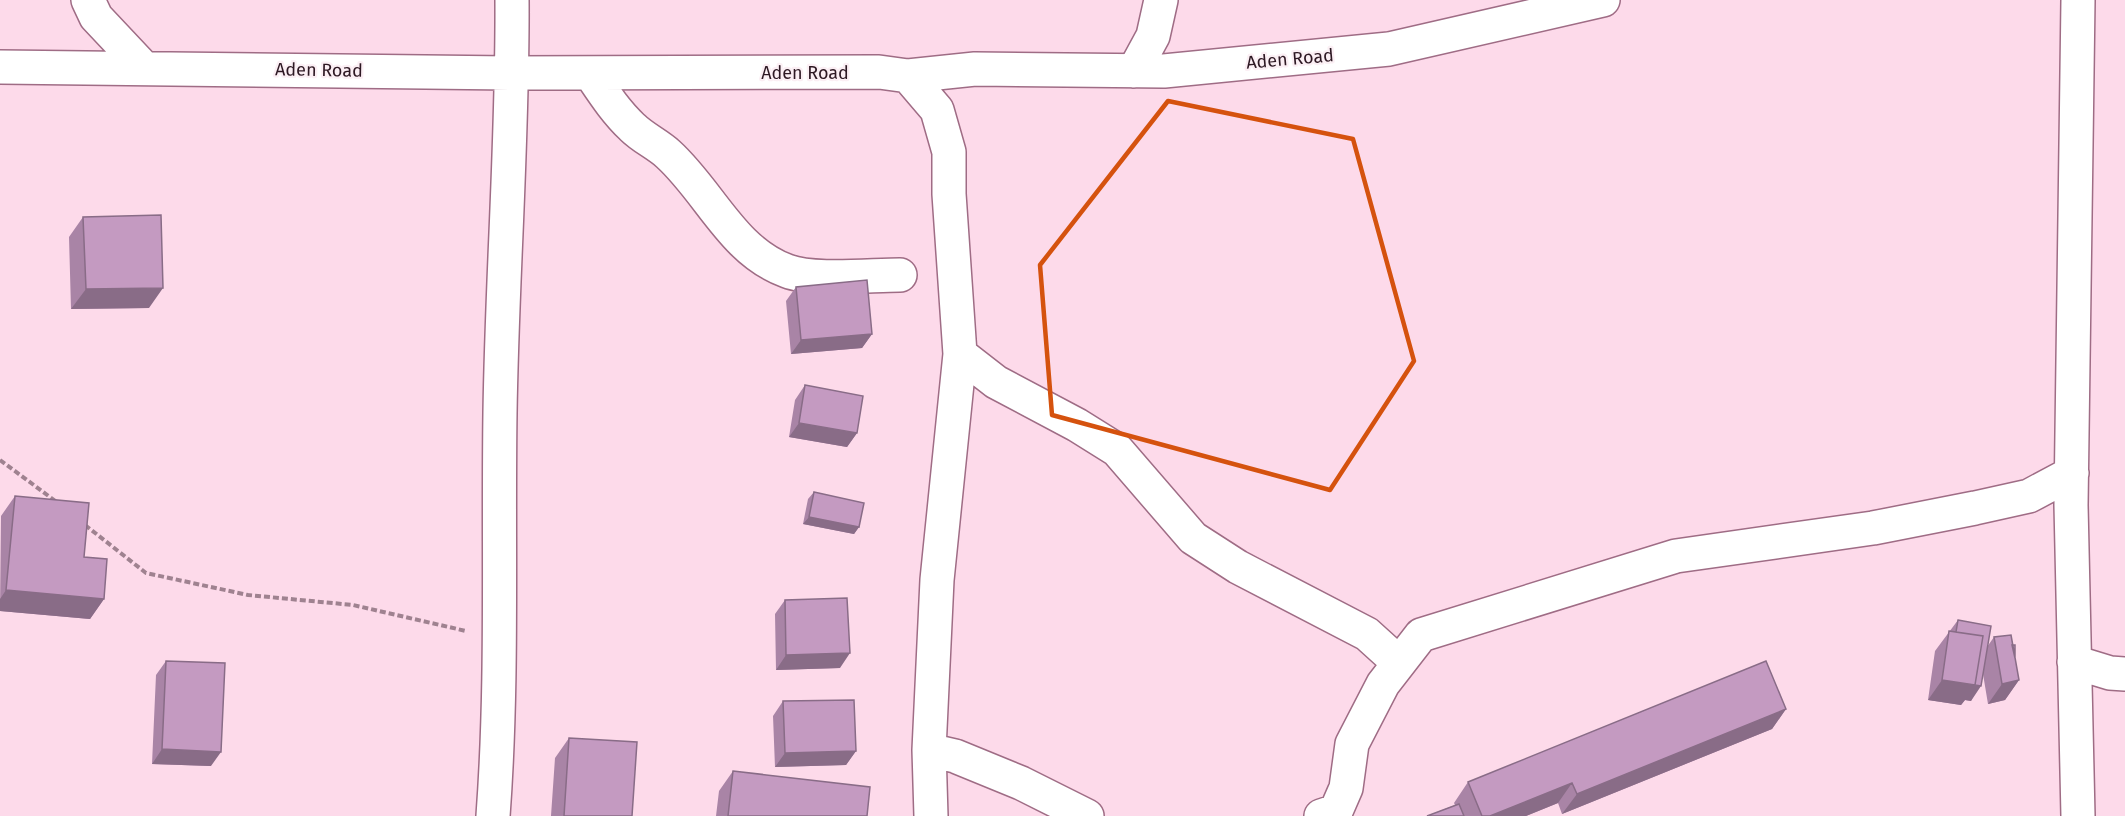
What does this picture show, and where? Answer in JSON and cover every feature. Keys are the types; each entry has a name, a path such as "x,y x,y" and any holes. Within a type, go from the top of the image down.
{"street":[{"path":"88,0 96,17 144,68"},
{"path":"493,816 498,741 500,411 512,73 512,0"},
{"path":"1134,71 1153,36 1161,0"},
{"name":"Aden Road","path":"0,67 512,73 879,72 908,76 975,69 1164,71 1389,49 1603,0"},
{"path":"2077,0 2072,473 2078,816"},
{"path":"590,73 609,101 632,128 668,154 707,197 733,234 761,260 789,273 821,276 900,275"},
{"path":"908,76 937,110 949,152 960,354 937,580 929,750 931,816"},
{"path":"960,354 996,382 1077,425 1117,450 1193,538 1238,567 1367,634 1400,663"},
{"path":"1321,816 1336,811 1346,788 1352,744 1383,684 1421,635 1676,556 1873,528 1975,508 2029,496 2072,473"},
{"path":"2074,662 2110,673 2125,674"},
{"path":"929,750 955,756 1021,783 1087,816"}],"path":[{"path":"0,460 65,508"},
{"path":"83,524 146,573 248,595 353,605 442,627 499,636"}],"highlighted area":[{"path":"1168,101 1353,139 1414,361 1330,490 1052,415 1040,265"}],"building":[{"path":"161,215 163,288 86,289 83,217"},
{"path":"867,280 872,334 801,340 796,287"},
{"path":"805,385 863,396 857,433 799,423"},
{"path":"814,492 864,503 859,527 809,517"},
{"path":"15,496 89,503 84,557 107,559 104,599 6,590"},
{"path":"847,598 850,653 786,655 785,600"},
{"path":"1958,620 1991,626 1981,686 1975,685 1983,636 1956,632"},
{"path":"1949,631 1983,636 1975,685 1942,680"},
{"path":"2011,635 2019,680 2002,684 1994,637"},
{"path":"166,661 225,663 221,752 162,749"},
{"path":"1766,661 1786,709 1577,794 1572,783 1490,816 1482,816 1468,782"},
{"path":"854,700 856,751 785,753 783,701"},
{"path":"569,738 637,742 632,816 564,816"},
{"path":"733,771 870,787 867,816 728,816"},
{"path":"1459,804 1464,816 1427,816"}]}
